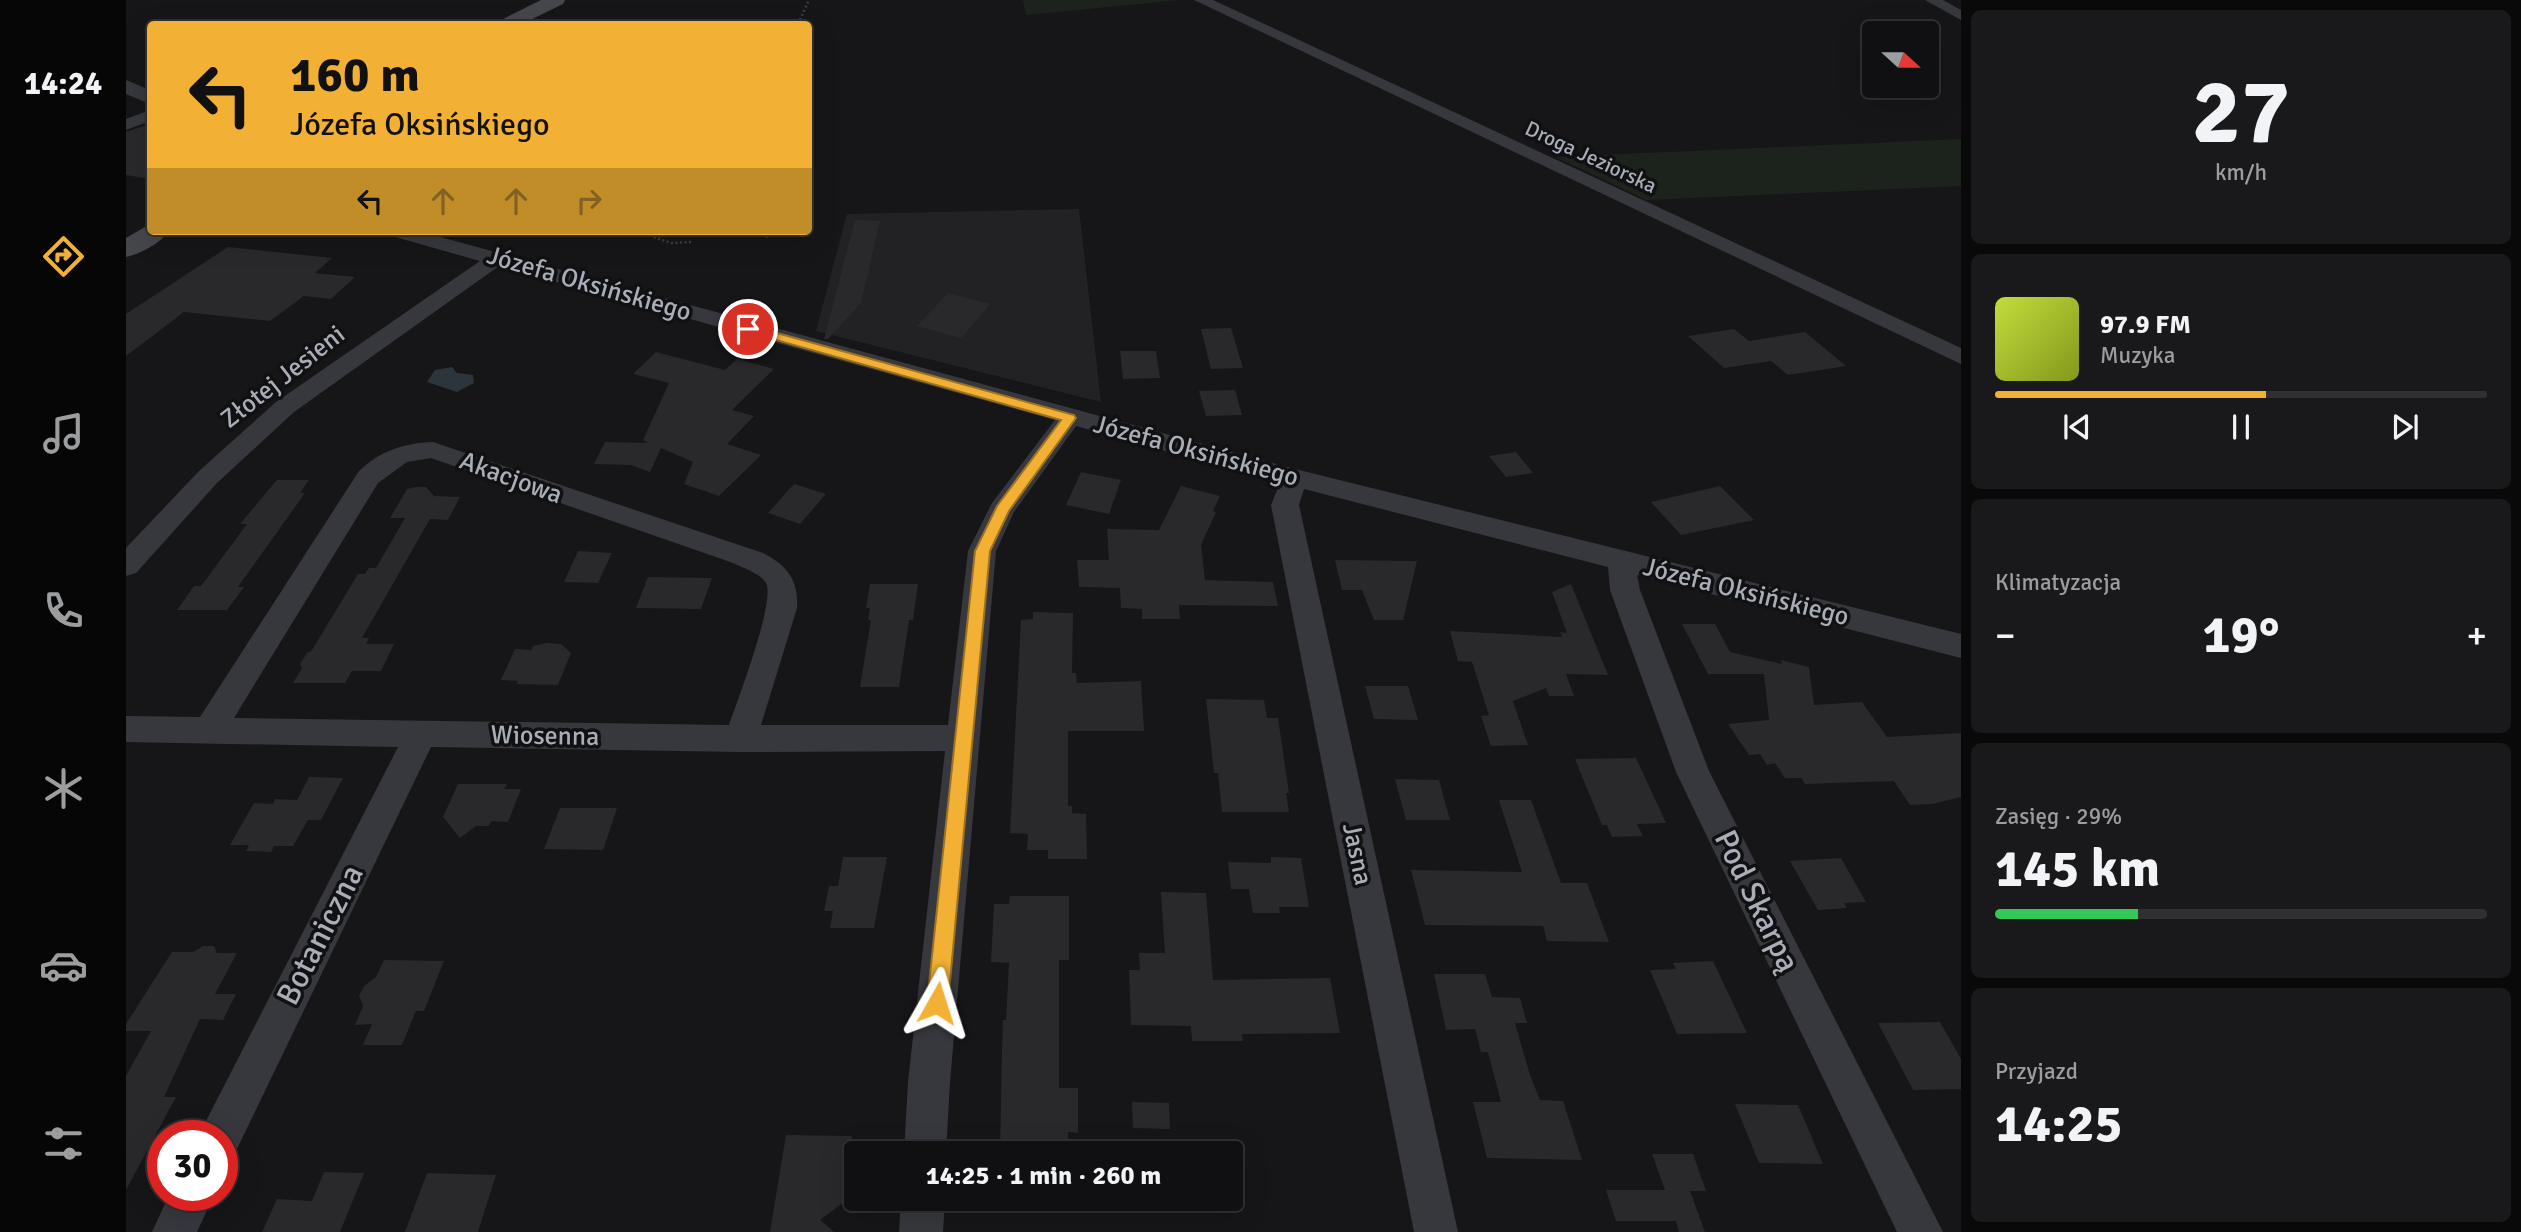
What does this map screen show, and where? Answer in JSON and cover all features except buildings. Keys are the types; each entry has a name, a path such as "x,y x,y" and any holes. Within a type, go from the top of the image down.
{"main road":[{"path":"514,21 556,0"},
{"path":"126,247 147,229"},
{"path":"126,247 148,235"}],"street":[{"name":"Droga Jeziorska","path":"1201,0 1961,357"},
{"path":"1932,0 1961,16"},
{"path":"126,86 147,96"},
{"path":"126,125 147,116"},
{"name":"Józefa Oksińskiego","path":"409,235 1295,478 1961,646"},
{"name":"Złotej Jesieni","path":"126,566 208,477 285,407 496,259"},
{"path":"926,1141 929,1082 982,551 1002,509 1069,418"},
{"name":"Akacjowa","path":"209,730 368,477 382,463 401,454 433,450 743,556 778,575 784,595 782,608 741,739"},
{"name":"Jasna","path":"1295,478 1285,505 1436,1232"},
{"name":"Pod Skarpą","path":"1621,560 1625,590 1693,772 1921,1232"},
{"name":"Wiosenna","path":"126,729 741,739 964,738"},
{"name":"Botaniczna","path":"229,1120 421,734"},
{"path":"174,1232 184,1211"},
{"path":"920,1232 922,1211"}],"path":[{"path":"799,21 809,0"},
{"path":"648,235 671,243 692,242"},
{"path":"766,237 773,235"}],"shaded area":[{"path":"1023,0 1180,0 1026,15"},
{"path":"1961,139 1961,186 1646,200 1556,157"},
{"path":"1079,209 1101,402 816,331 847,214"},
{"path":"452,367 457,373 473,375 474,383 457,392 427,382 435,370"}],"route":[{"path":"748,329 1069,418 1002,509 989,531 982,551 937,1003"}]}
